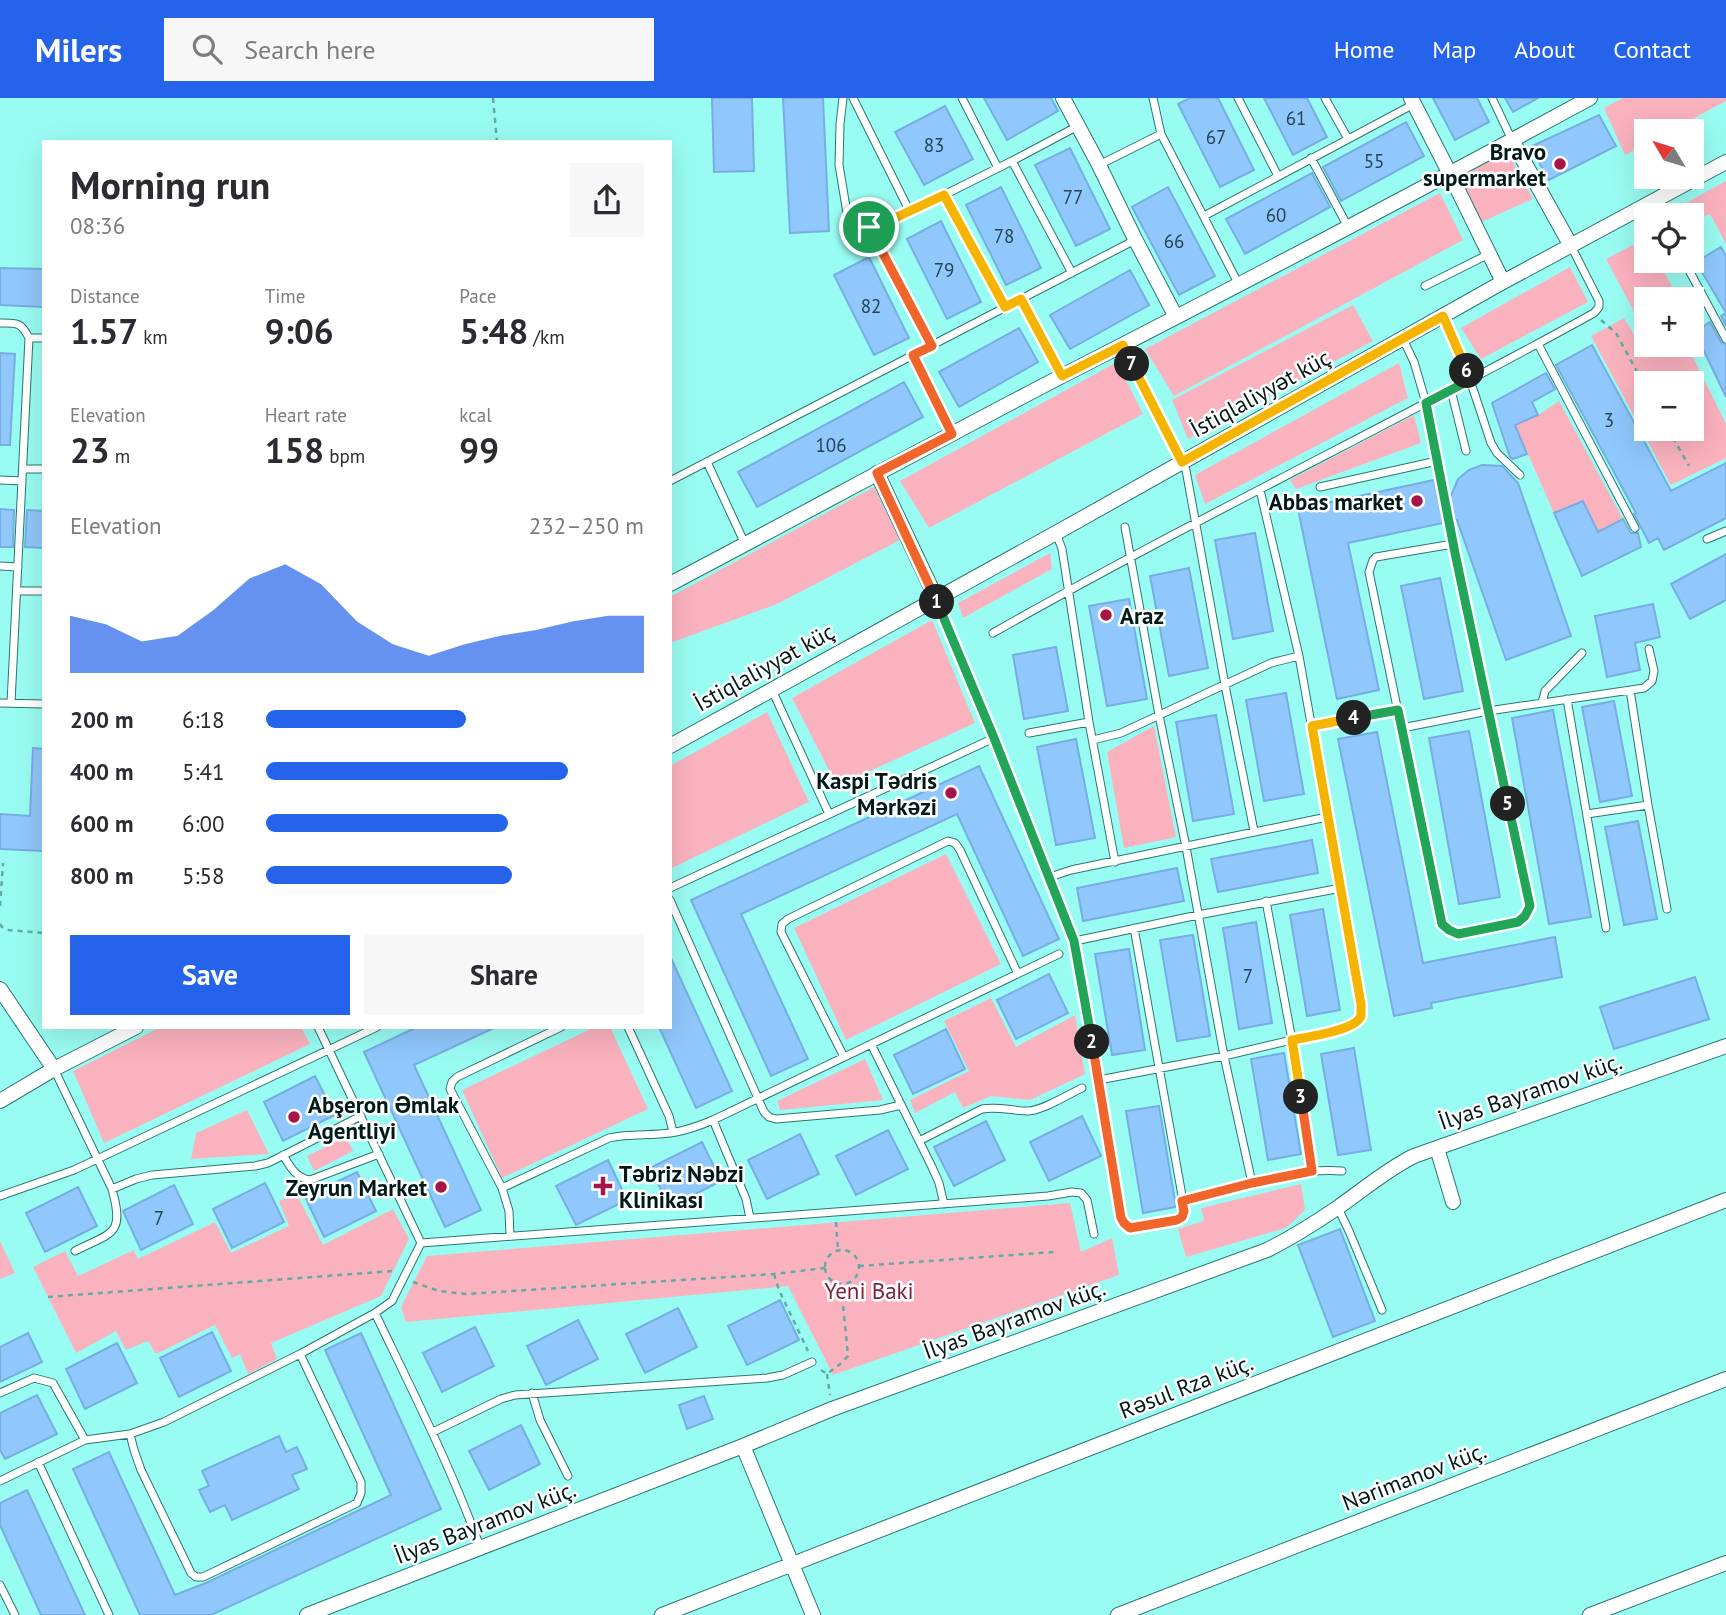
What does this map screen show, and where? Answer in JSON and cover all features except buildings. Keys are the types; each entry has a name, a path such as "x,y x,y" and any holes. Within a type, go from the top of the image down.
{"street":[{"path":"1063,98 1176,317"},
{"path":"672,583 1590,98"},
{"path":"1412,101 1503,282"},
{"path":"1512,140 1571,246"},
{"name":"İstiqlaliyyət küç","path":"1665,203 1726,162"},
{"name":"İstiqlaliyyət küç","path":"672,745 1503,282 1571,246 1634,219"},
{"path":"877,473 936,598"},
{"path":"0,989 54,1069"},
{"path":"0,1101 127,1029"},
{"name":"İlyas Bayramov küç.","path":"307,1615 832,1409 1267,1250 1338,1208 1401,1163 1726,1046"},
{"path":"1437,1148 1453,1202"},
{"name":"Rəsul Rza küç.","path":"662,1615 1726,1200"},
{"name":"Nərimanov küç.","path":"1118,1615 1726,1379"},
{"path":"743,1446 813,1615"},
{"path":"1590,1615 1726,1563"}],"lane":[{"path":"843,98 839,166 848,219 859,230 910,212 1078,126"},
{"path":"853,98 910,212"},
{"path":"962,98 998,168"},
{"path":"1163,98 1154,100 1161,134 1240,285"},
{"path":"1238,98 1279,176"},
{"path":"1325,98 1348,139"},
{"path":"1492,98 1512,140"},
{"path":"1204,216 1348,139 1412,101"},
{"path":"1099,165 1161,134"},
{"path":"1311,158 1348,227"},
{"path":"1012,161 1072,273"},
{"path":"944,195 1005,307"},
{"path":"869,227 932,346"},
{"path":"672,480 1135,239"},
{"path":"993,633 1194,523 1594,313 1599,307 1599,301 1571,246"},
{"path":"1425,286 1489,254"},
{"path":"1690,273 1726,339"},
{"path":"1021,299 1062,376"},
{"path":"1443,316 1470,380 1491,443 1497,453 1520,475"},
{"path":"0,323 20,324 29,338 11,703"},
{"path":"29,338 42,338"},
{"path":"1403,339 1414,362 1426,403 1453,544 1530,906 1518,922 1458,934 1442,924 1368,572 1373,559 1381,556 1453,544"},
{"path":"1538,344 1635,528"},
{"path":"1123,345 1182,462 1188,481 1224,685 1254,831"},
{"path":"913,355 952,434"},
{"path":"1451,390 1466,451"},
{"path":"1320,486 1437,461"},
{"path":"707,462 745,545"},
{"path":"23,469 42,469"},
{"path":"0,480 22,481"},
{"path":"1099,1080 1224,1056 1347,1027 1361,1015 1299,656 1260,490"},
{"path":"1125,527 1158,715 1186,847 1224,1056 1252,1183"},
{"path":"1707,539 1726,531"},
{"path":"1056,533 1062,549 1089,722 1115,862"},
{"path":"0,566 18,566"},
{"path":"17,591 42,591"},
{"path":"936,598 1074,941 1121,1218 1130,1228 1177,1220 1182,1217 1184,1211 1134,928"},
{"path":"1402,728 1488,711 1644,688 1652,681 1654,671 1648,649"},
{"path":"1542,703 1545,691 1582,653"},
{"path":"1093,740 1121,733 1271,663 1299,656"},
{"path":"771,689 829,814"},
{"path":"1630,690 1667,909"},
{"path":"1567,699 1605,928"},
{"path":"0,703 42,703"},
{"path":"1312,726 1398,710"},
{"path":"1029,733 1089,722"},
{"path":"672,887 994,738"},
{"path":"1587,814 1648,805"},
{"path":"1050,877 1071,870 1327,817"},
{"path":"844,1057 781,932 782,924 948,841 955,843 960,850 1018,974"},
{"path":"1074,941 1341,888"},
{"path":"1266,901 1292,1040 1312,1171"},
{"path":"672,905 757,1099 769,1117 776,1119 880,1110 901,1105"},
{"path":"502,1188 609,1138 695,1128 1059,954"},
{"path":"319,1029 421,1243"},
{"path":"0,1196 74,1170 373,1029"},
{"path":"510,1236 509,1211 502,1188 450,1089 457,1077 557,1029"},
{"path":"629,1029 673,1132"},
{"path":"871,1044 939,1183 944,1204"},
{"path":"54,1069 113,1189 117,1207 116,1228 75,1251"},
{"path":"919,1140 982,1108 1029,1111 1039,1109 1082,1088"},
{"path":"113,1189 152,1175 268,1163 361,1116"},
{"path":"713,1120 746,1199 750,1218"},
{"path":"283,1155 293,1171 303,1179 310,1180 379,1154"},
{"path":"1182,1201 1312,1171 1342,1171"},
{"path":"421,1243 1048,1196 1072,1192 1081,1193 1087,1200 1094,1234"},
{"path":"1338,1208 1382,1310"},
{"path":"0,1481 85,1440 130,1434 164,1422 375,1313 392,1301 421,1243"},
{"path":"375,1313 433,1432 480,1547"},
{"path":"130,1434 141,1470 191,1573 196,1577 203,1577 357,1503 361,1482 300,1354"},
{"path":"433,1432 501,1399 515,1395 767,1378 782,1375 812,1362"},
{"path":"0,1393 34,1378 53,1383 85,1440"},
{"path":"532,1393 540,1420 568,1476"},
{"path":"38,1462 109,1615"},
{"path":"0,1585 15,1615"}],"path":[{"path":"493,98 497,140"},
{"path":"1594,313 1616,333 1637,371"},
{"path":"1675,441 1689,466"},
{"path":"0,906 3,863"},
{"path":"0,924 7,930 42,933"},
{"path":"835,1211 838,1250"},
{"path":"838,1250 851,1252 858,1260 859,1266 857,1276 853,1280 841,1284 828,1278 825,1268 827,1258 838,1250"},
{"path":"859,1266 1054,1252"},
{"path":"413,1282 439,1292 466,1294 774,1274 825,1268"},
{"path":"48,1297 393,1271"},
{"path":"774,1274 812,1362 827,1374 832,1409"},
{"path":"827,1374 848,1356 841,1284"}],"green space":[{"path":"1623,98 1726,98 1726,101 1692,119 1634,119 1634,150 1625,155 1604,108"},
{"path":"1507,151 1533,199 1479,223 1457,179"},
{"path":"1726,181 1726,244 1710,214 1704,216 1704,203 1686,203"},
{"path":"1440,193 1463,240 1174,396 1145,349"},
{"path":"1634,244 1634,273 1665,273 1672,287 1634,287 1634,312 1606,259"},
{"path":"1570,267 1588,302 1481,359 1461,328"},
{"path":"1353,305 1373,341 1188,439 1172,400"},
{"path":"1624,318 1634,334 1634,357 1693,357 1700,371 1634,371 1634,416 1591,336"},
{"path":"1117,362 1143,414 929,528 900,481"},
{"path":"1399,363 1408,398 1205,504 1195,475"},
{"path":"1704,379 1726,424 1726,458 1671,485 1647,441 1704,441"},
{"path":"1559,401 1623,519 1598,532 1583,501 1554,513 1515,425 1538,415"},
{"path":"1414,415 1421,443 1296,489 1290,480"},
{"path":"874,487 900,540 777,604 672,642 672,596"},
{"path":"1050,553 1052,569 963,618 958,603"},
{"path":"932,620 975,723 837,786 792,698"},
{"path":"767,712 809,802 672,868 672,765"},
{"path":"1154,726 1176,837 1124,848 1107,752"},
{"path":"946,854 1001,964 846,1040 794,928"},
{"path":"991,998 1016,1047 1075,1015 1085,1074 1030,1100 991,1096 963,1108 955,1092 915,1113 910,1100 969,1071 944,1021"},
{"path":"157,1029 302,1029 310,1044 104,1143 73,1071"},
{"path":"591,1029 611,1029 648,1109 502,1178 462,1090"},
{"path":"865,1059 883,1100 780,1110 777,1101"},
{"path":"247,1110 269,1154 191,1159 196,1133"},
{"path":"346,1137 353,1151 314,1171 307,1156"},
{"path":"1301,1184 1305,1210 1286,1228 1186,1257 1178,1229 1204,1221 1201,1208"},
{"path":"296,1193 323,1245 393,1209 409,1239 381,1296 271,1343 277,1359 248,1374 240,1354 232,1358 215,1325 156,1354 148,1341 126,1350 116,1331 76,1353 33,1267 65,1251 78,1276 134,1250 138,1259 215,1222 231,1253 289,1226 279,1201"},
{"name":"Yeni Baki","path":"1070,1203 1081,1252 1112,1238 1119,1275 833,1375 788,1286 406,1322 401,1307 427,1256"},
{"path":"0,1241 15,1273 0,1279"}],"place":[{"name":"Bravo supermarket","path":"1560,164"},
{"name":"Abbas market","path":"1417,501"},
{"name":"Araz","path":"1106,615"},
{"name":"Kaspi Tədris Mərkəzi","path":"951,793"},
{"name":"Abşeron Əmlak Agentliyi","path":"294,1117"},
{"name":"Təbriz Nəbzi Klinikası","path":"603,1186"},
{"name":"Zeyrun Market","path":"441,1187"}],"route":[{"path":"944,195 1005,307 1021,299 1062,376 1123,345 1182,462 1443,316 1450,328 1470,380 1426,403 1530,906 1518,922 1458,934 1449,930 1442,924 1398,710 1312,726 1361,1015 1347,1027 1292,1040 1312,1171 1182,1201 1184,1211 1182,1217 1177,1220 1130,1228 1121,1218 1074,941 936,598 877,473 952,434 913,355 932,346 869,227 944,195"}]}
